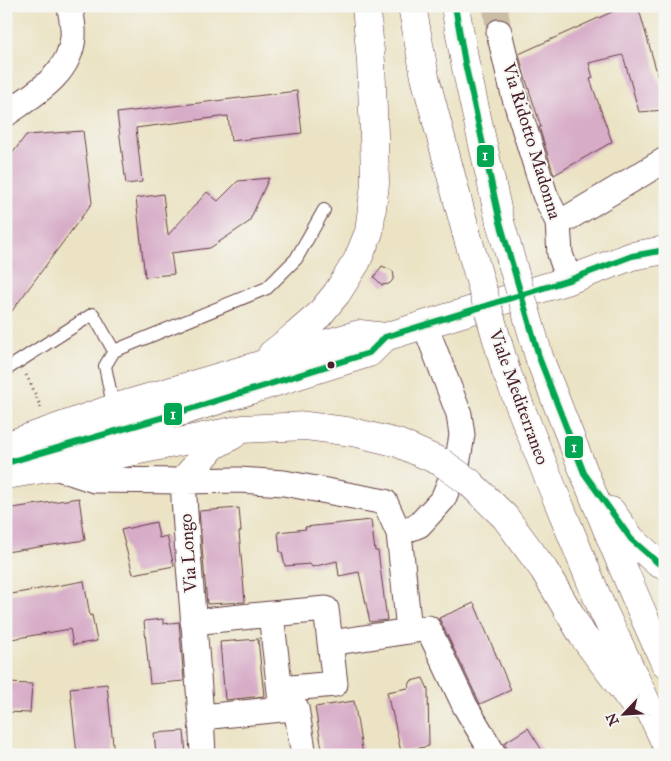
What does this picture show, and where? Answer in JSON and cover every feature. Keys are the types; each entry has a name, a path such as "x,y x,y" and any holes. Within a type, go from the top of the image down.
{"street":[{"path":"6,114 43,88 60,72 70,53 73,36 70,6"},
{"path":"257,366 296,335 325,308 357,261 368,232 375,184 371,62 366,6"},
{"name":"Viale Mediterraneo","path":"412,6 426,77 466,232 506,370 600,604 665,743"},
{"name":"Viale Mediterraneo","path":"454,6 500,222 540,360 584,474 665,662"},
{"name":"Via Ridotto Madonna","path":"499,32 514,96 545,195 558,222 560,254 569,280"},
{"path":"558,222 568,218 665,160"},
{"path":"6,446 369,353 386,338 569,280 632,256 665,250"},
{"path":"399,532 419,525 443,499 457,465 462,435 459,414 426,325"},
{"path":"6,463 257,366 360,334 386,338"},
{"path":"6,475 55,468 243,429 306,426 353,432 398,443 441,462 469,482 506,517 544,570 583,636 665,743"},
{"path":"183,481 213,446 243,429"},
{"path":"55,468 94,480 239,480 284,483 385,502 399,532 409,631"},
{"path":"584,474 631,539 665,566"},
{"name":"Via Longo","path":"183,481 186,544 202,717 203,755"},
{"path":"193,622 326,608 335,684 281,699 202,717"},
{"path":"271,614 281,699"},
{"path":"330,643 428,628 464,706 494,755"},
{"path":"281,699 296,708 304,755"}],"lane":[{"path":"117,419 106,366 114,351 267,288 296,259 324,210"},
{"path":"6,368 93,314 114,351"}],"building":[{"path":"625,6 638,6 665,101 665,110 639,112 623,55 589,63 593,78 590,79 612,142 554,175 519,54"},
{"path":"297,91 302,133 231,141 228,116 136,128 142,182 126,184 117,113"},
{"path":"83,131 92,203 6,319 6,162 26,135"},
{"path":"269,178 249,222 210,248 171,253 174,274 145,277 136,198 163,194 168,235 207,192 218,201 238,181"},
{"path":"382,266 393,271 394,277 389,284 382,285 374,277"},
{"path":"79,498 85,540 6,552 6,509"},
{"path":"239,508 241,531 239,532 245,602 207,604 199,511"},
{"path":"371,520 375,551 378,551 387,620 370,622 359,572 339,576 337,561 312,567 310,564 285,566 282,552 280,552 278,532 306,529 305,527"},
{"path":"156,522 159,538 167,536 174,566 133,574 121,530"},
{"path":"84,581 90,616 92,615 97,641 73,645 70,629 6,640 6,595"},
{"path":"474,603 511,690 480,704 439,618"},
{"path":"163,619 163,624 179,622 184,681 150,684 144,621"},
{"path":"258,639 264,696 225,700 220,642"},
{"path":"423,678 428,689 429,746 401,752 387,692 408,688 411,681"},
{"path":"6,683 32,684 30,713 6,712"},
{"path":"107,684 114,755 77,755 70,688"},
{"path":"354,701 363,755 323,755 315,707"},
{"path":"528,728 545,755 511,755 504,743"},
{"path":"184,731 186,755 156,755 154,733"}],"tunnel":[{"path":"495,6 499,32"}],"transit line":[{"name":"1","path":"455,6 465,63 500,222 540,360 584,473 631,539 658,563 665,566"},
{"name":"1","path":"6,463 161,418 369,353 385,337 569,280 632,256 665,250"}]}
